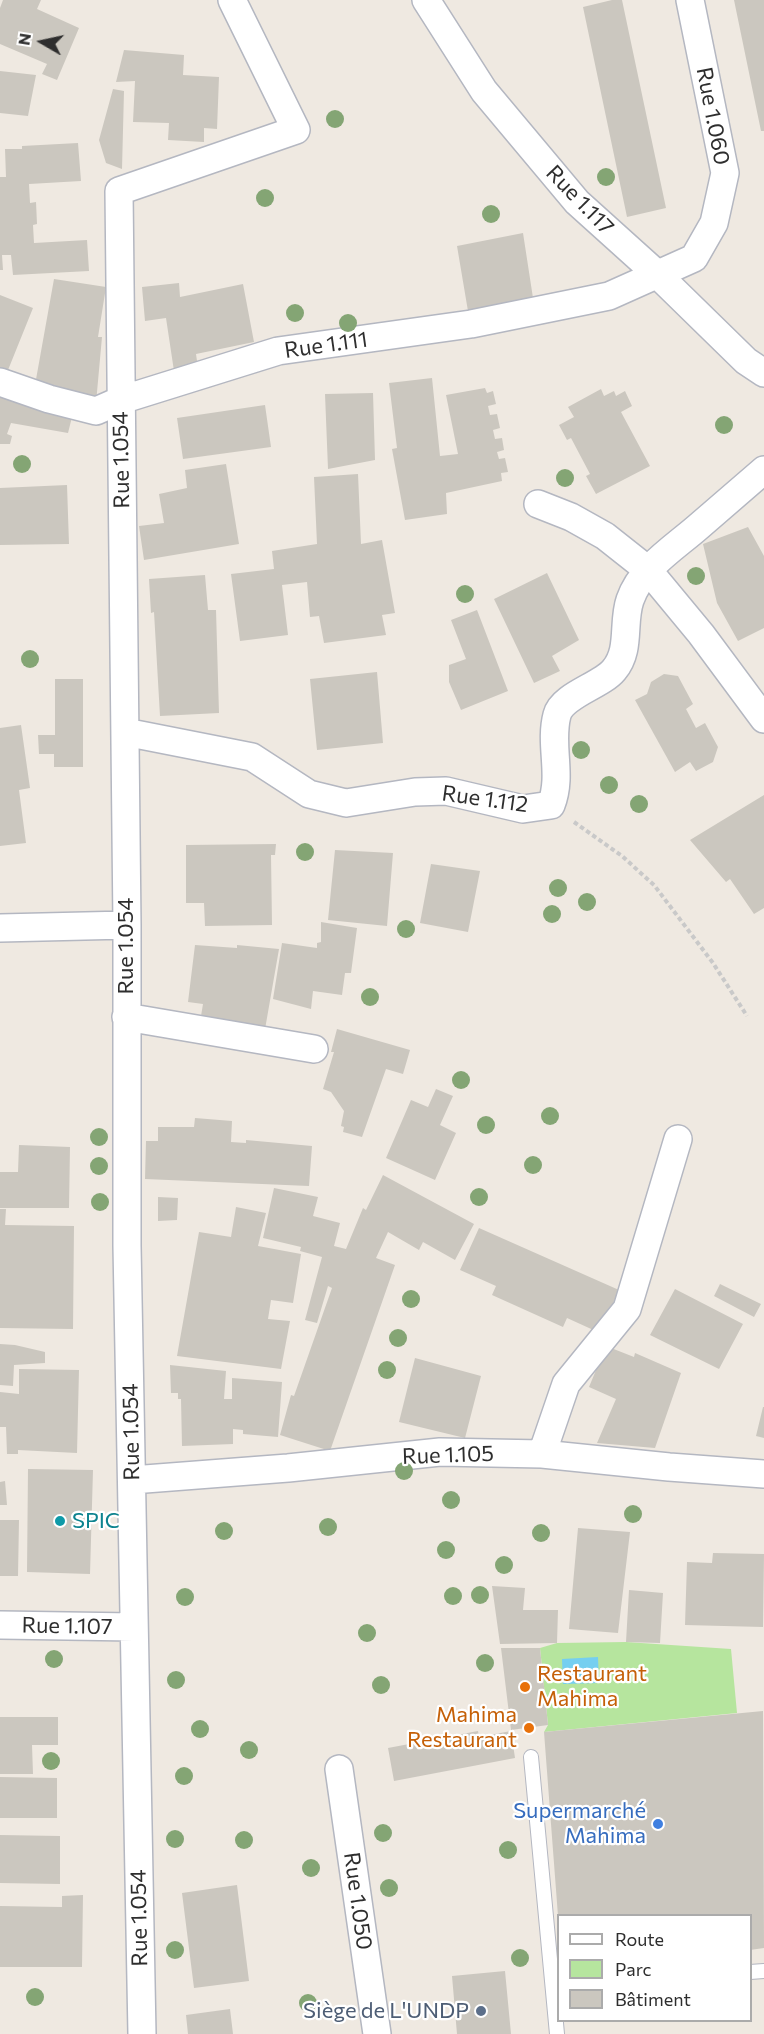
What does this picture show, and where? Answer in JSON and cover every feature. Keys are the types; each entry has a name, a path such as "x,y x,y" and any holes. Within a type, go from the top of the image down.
{"street":[{"name":"Rue 1.054","path":"142,2034 126,1017 119,191 296,130 232,0"},
{"name":"Rue 1.117","path":"426,0 484,91 577,202 746,361 764,373"},
{"name":"Rue 1.060","path":"658,276 694,258 714,224 725,173 690,0"},
{"name":"Rue 1.111","path":"0,382 50,399 96,411 121,400 278,351 471,324 609,296 658,276"},
{"name":"Rue 1.112","path":"125,732 252,757 309,794 346,803 414,792 446,791 523,809 551,805 556,792 557,768 554,739 558,712 568,700 614,671 623,653 630,600 648,570 764,470"},
{"path":"538,504 571,517 605,536 648,570 701,634 764,719"},
{"path":"0,928 127,925"},
{"path":"126,1017 314,1049"},
{"path":"542,1454 566,1384 627,1309 678,1139"},
{"name":"Rue 1.105","path":"132,1480 288,1468 440,1452 542,1454 764,1474"},
{"name":"Rue 1.107","path":"0,1625 134,1627"},
{"name":"Rue 1.050","path":"339,1769 377,2034"}],"lane":[{"path":"531,1757 555,1977 556,2034"}],"path":[{"path":"551,805 622,856 654,885 713,963 747,1016"}],"green space":[{"path":"626,1642 731,1649 737,1713 544,1732 548,1725 540,1648 557,1643"}],"water":[{"path":"598,1657 599,1683 563,1684 562,1659"}],"building":[{"path":"3,0 41,0 37,9 79,28 57,80 42,74 47,64 0,44 0,8"},
{"path":"622,0 666,208 627,217 583,7"},
{"path":"734,0 764,0 764,131 761,131"},
{"path":"124,50 184,55 183,75 219,77 217,129 204,128 204,142 168,140 169,123 133,122 135,81 116,82"},
{"path":"0,71 36,75 28,116 0,113"},
{"path":"113,89 124,91 122,169 106,163 99,140"},
{"path":"78,143 81,181 29,184 30,203 36,202 37,224 33,225 34,243 87,240 89,271 13,275 11,255 2,255 3,270 0,270 0,177 6,177 5,149"},
{"path":"523,233 535,311 470,323 457,246"},
{"path":"54,279 106,287 98,337 102,337 96,403 35,385"},
{"path":"179,283 180,297 243,284 254,342 196,354 198,368 174,371 166,318 145,321 142,287"},
{"path":"0,295 33,308 6,375 0,372"},
{"path":"432,378 440,456 458,454 446,395 485,388 487,393 493,391 496,404 488,406 490,415 497,414 500,428 493,430 495,439 502,438 504,450 497,452 499,459 505,458 508,472 501,473 502,481 446,493 447,514 405,520 392,449 397,448 389,383"},
{"path":"601,389 604,396 614,391 616,396 625,391 632,406 621,412 650,466 596,494 586,476 590,474 571,438 567,440 559,425 574,417 568,407"},
{"path":"373,393 375,460 328,469 325,394"},
{"path":"0,396 73,413 68,433 11,423 7,434 12,436 10,444 0,444"},
{"path":"265,405 271,447 183,459 177,418"},
{"path":"226,464 239,544 144,560 139,526 164,523 159,494 187,488 185,470"},
{"path":"358,474 361,544 382,540 395,613 382,615 386,635 324,643 319,616 310,617 307,582 282,585 288,635 240,641 231,574 274,569 272,551 317,544 314,477"},
{"path":"67,485 69,544 0,545 0,488"},
{"path":"748,527 764,556 764,628 738,641 717,603 703,544"},
{"path":"547,573 579,640 552,656 560,671 534,683 494,599"},
{"path":"205,575 208,610 216,610 219,713 160,716 154,612 151,613 149,579"},
{"path":"477,610 508,691 461,710 449,682 449,665 466,659 451,620"},
{"path":"377,672 383,743 317,750 310,679"},
{"path":"664,674 678,676 693,704 686,709 696,728 705,723 718,747 713,762 696,771 690,762 675,772 635,700 647,694 651,682"},
{"path":"55,679 83,679 83,767 54,767 54,754 39,754 38,735 55,735"},
{"path":"21,725 30,788 19,790 26,843 0,846 0,728"},
{"path":"764,795 764,908 754,914 730,879 726,882 690,840"},
{"path":"276,844 275,855 271,855 272,925 205,926 204,903 186,903 186,845"},
{"path":"335,850 393,853 387,926 328,920"},
{"path":"431,864 480,871 468,932 420,923"},
{"path":"321,922 357,928 351,973 345,973 342,995 313,991 311,1009 273,999 282,943 317,948 317,943 321,942"},
{"path":"195,945 237,948 237,945 279,949 264,1035 200,1022 203,1004 188,1002"},
{"path":"337,1029 410,1050 403,1074 386,1069 362,1137 343,1132 344,1127 341,1126 344,1111 331,1092 323,1089 334,1052 331,1052"},
{"path":"436,1089 453,1096 440,1125 456,1133 435,1180 386,1158 411,1100 428,1107"},
{"path":"195,1118 232,1121 231,1142 246,1143 246,1140 312,1146 309,1186 145,1179 146,1141 158,1141 158,1127 194,1127"},
{"path":"19,1145 70,1147 69,1208 0,1208 0,1172 18,1172"},
{"path":"383,1175 474,1224 455,1260 423,1242 419,1250 388,1232 376,1258 395,1265 330,1451 280,1435 291,1395 294,1396 332,1288 328,1286 317,1323 305,1320 322,1257 300,1251 301,1247 263,1238 274,1188 318,1197 313,1216 340,1223 334,1246 346,1249 363,1208 366,1210"},
{"path":"158,1197 178,1198 177,1220 158,1221"},
{"path":"236,1207 266,1213 258,1246 301,1254 293,1303 271,1300 268,1319 290,1321 281,1369 177,1356 199,1232 231,1237"},
{"path":"0,1209 6,1209 5,1225 74,1226 73,1329 0,1328"},
{"path":"479,1228 619,1290 600,1333 567,1318 563,1327 492,1295 496,1286 460,1270"},
{"path":"720,1284 761,1304 754,1317 714,1296"},
{"path":"675,1289 743,1324 719,1369 650,1335"},
{"path":"0,1344 45,1352 45,1363 14,1365 13,1386 0,1385"},
{"path":"606,1346 634,1357 635,1353 681,1373 655,1448 597,1443 616,1399 589,1387"},
{"path":"415,1358 481,1376 465,1438 399,1422"},
{"path":"170,1365 226,1371 224,1399 232,1399 232,1378 282,1382 278,1437 243,1434 243,1430 233,1429 233,1444 182,1446 181,1399 178,1399 178,1393 171,1393"},
{"path":"19,1369 79,1370 77,1453 18,1450 18,1454 7,1454 6,1427 0,1427 0,1392 19,1394"},
{"path":"764,1407 764,1438 756,1436"},
{"name":"SPIC","path":"28,1469 93,1470 90,1574 27,1572"},
{"path":"5,1481 7,1505 0,1505 0,1482"},
{"path":"0,1520 19,1520 18,1576 0,1576"},
{"path":"578,1528 630,1532 618,1633 569,1629"},
{"path":"713,1553 764,1554 763,1627 685,1625 687,1562 712,1563"},
{"path":"492,1586 525,1588 523,1610 558,1610 557,1643 500,1644"},
{"path":"629,1590 663,1593 660,1643 626,1642"},
{"name":"Restaurant Mahima","path":"501,1648 540,1648 548,1725 511,1730"},
{"name":"Supermarché Mahima","path":"763,1711 764,1948 752,1950 752,1914 558,1914 544,1732"},
{"path":"0,1717 58,1717 58,1745 32,1745 33,1774 0,1774"},
{"path":"478,1731 479,1737 511,1731 515,1758 394,1781 388,1748"},
{"path":"0,1777 57,1778 57,1818 0,1818"},
{"path":"0,1835 60,1836 60,1884 0,1883"},
{"path":"237,1885 249,1981 194,1988 182,1893"},
{"path":"83,1895 82,1967 0,1967 0,1906 62,1907 62,1896"},
{"path":"505,1971 511,2034 457,2034 452,1976"},
{"path":"230,2009 233,2034 188,2034 186,2015"}],"place":[{"name":"SPIC","path":"60,1521"},
{"name":"Restaurant Mahima","path":"525,1687"},
{"name":"Mahima Restaurant","path":"529,1728"},
{"name":"Supermarché Mahima","path":"658,1824"},
{"name":"Siège de L'UNDP","path":"481,2011"}]}
